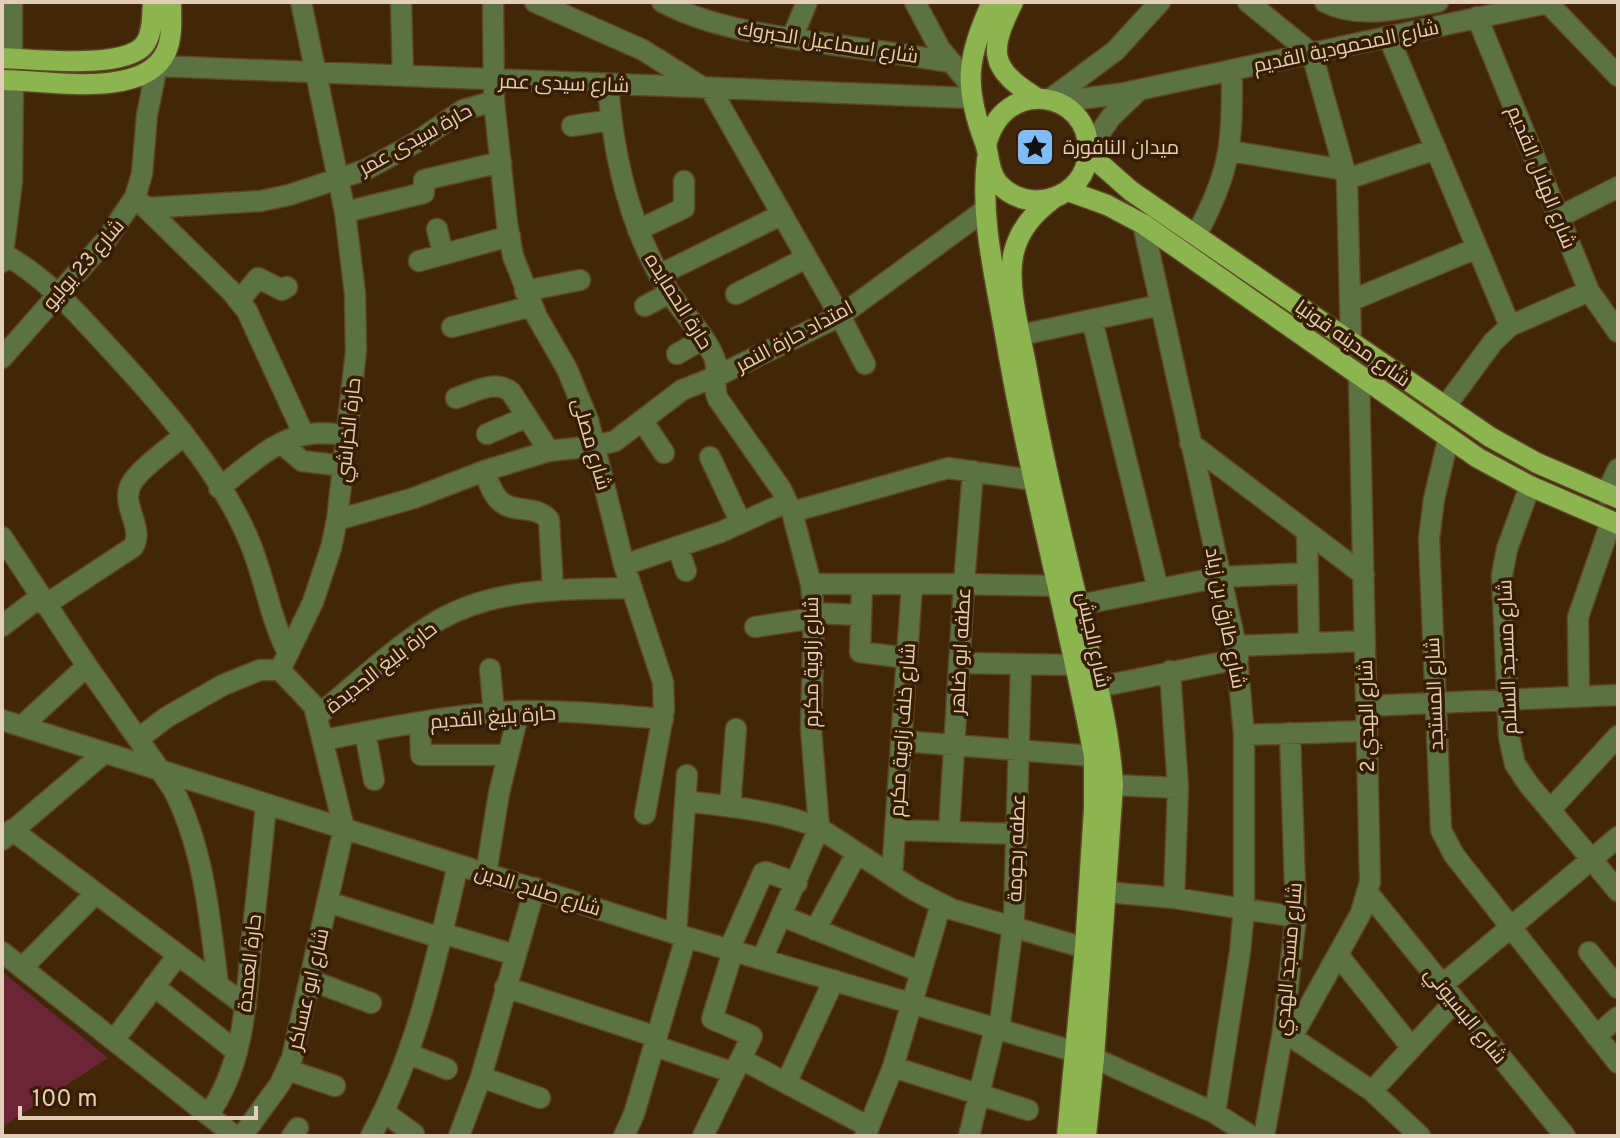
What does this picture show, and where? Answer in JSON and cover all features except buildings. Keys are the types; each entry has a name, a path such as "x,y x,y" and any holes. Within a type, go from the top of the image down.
{"main road":[{"path":"7,58 106,60 129,55 140,49 147,40 153,2"},
{"path":"7,80 117,83 141,77 157,66 168,45 171,2"},
{"name":"شارع الجيش","path":"992,2 975,42 970,91 974,115 987,153 985,210 1032,480 1079,605 1110,749 1113,785 1105,892 1085,1055 1067,1136"},
{"path":"1013,2 999,31 998,58 1002,70 1011,81 1065,107 1080,121 1085,130 1088,152 1082,175 1061,195 1030,201 1007,191 991,171 987,153 990,131 997,118 1008,108 1022,101 1047,100"},
{"name":"شارع مدينه قونيا","path":"1088,152 1131,191 1490,437 1537,463 1612,496"},
{"name":"شارع الجيش","path":"1061,195 1032,217 1024,229 1013,256 1012,270 1040,440 1058,586 1094,756 1094,809 1085,948 1086,1136"},
{"name":"شارع مدينه قونيا","path":"1061,195 1107,205 1143,224 1448,440 1530,486 1615,523"}],"street":[{"path":"7,58 12,2"},
{"name":"حارة الخراشي","path":"284,661 302,628 323,575 337,520 357,322 345,212 301,2"},
{"path":"401,2 403,76"},
{"name":"شارع مصلى","path":"493,2 494,90 510,236 528,299 579,394 624,565 663,682 663,719 645,814"},
{"path":"535,2 643,50 706,88 865,364"},
{"path":"792,38 807,2"},
{"path":"915,2 970,91"},
{"path":"1047,100 1115,51 1160,2"},
{"path":"1248,2 1312,54 1346,174 1351,344"},
{"name":"شارع المحمودية القديم","path":"1325,2 1355,6 1438,2"},
{"path":"1550,2 1618,76"},
{"name":"شارع المحمودية القديم","path":"1047,100 1098,98 1389,38 1485,11 1550,2"},
{"name":"شارع اسماعيل الحبروك","path":"674,5 725,25 950,62"},
{"name":"شارع الهلال القديم","path":"1485,11 1589,291 1618,332"},
{"path":"1389,38 1510,326"},
{"name":"شارع سيدى عمر","path":"157,66 403,76 494,90 608,84 970,91"},
{"name":"شارع 23 يوليو","path":"2,358 141,202 147,115 157,66"},
{"path":"1196,235 1219,190 1230,151 1232,70"},
{"path":"7,80 12,181 3,257 59,293 155,397 219,488 250,542 284,661 317,716 344,828"},
{"name":"حارة الحمايده","path":"608,84 611,120 630,225 664,284 714,357 715,377"},
{"name":"حارة سيدى عمر","path":"141,202 261,201 337,180 391,158 494,90"},
{"path":"1088,152 1111,117 1139,90"},
{"path":"572,126 611,120"},
{"path":"1230,151 1346,174 1436,149"},
{"path":"345,212 424,193 424,180 501,162"},
{"path":"630,225 686,206 684,181"},
{"path":"1559,217 1618,187"},
{"path":"141,202 239,301 260,334 304,435"},
{"name":"امتداد حارة النمر","path":"337,520 414,498 484,471 549,451 615,441 682,390 840,316 985,210"},
{"path":"645,306 664,284 781,215"},
{"name":"شارع طارق بن زياد","path":"1143,224 1237,653 1244,735 1244,908 1215,1113"},
{"path":"437,229 443,254"},
{"path":"419,261 510,236"},
{"path":"1350,301 1477,248"},
{"path":"736,294 806,258"},
{"path":"239,301 258,278 282,291 287,287"},
{"path":"452,327 580,280"},
{"path":"1445,407 1493,342 1510,326 1589,291"},
{"path":"1021,335 1160,305"},
{"path":"1092,320 1158,589"},
{"path":"677,354 703,339"},
{"name":"شارع الهدي 2","path":"1287,1034 1338,955 1361,913 1368,893 1359,376"},
{"name":"شارع زاوية مكرم","path":"715,377 718,399 790,507 811,584 814,615 811,729 819,828 762,959"},
{"path":"456,398 501,386 511,392 549,451"},
{"path":"487,434 527,417"},
{"path":"642,420 664,453"},
{"path":"2,626 136,544 137,534 127,501 133,481 184,435"},
{"path":"219,488 281,443 304,435 347,435"},
{"name":"شارع المستجد","path":"1448,440 1434,499 1429,539 1441,830 1454,855 1618,1063"},
{"path":"281,443 302,461 344,466"},
{"path":"1190,443 1364,575"},
{"path":"710,457 741,523"},
{"path":"624,565 790,507 948,468 1032,480"},
{"path":"1612,496 1618,469"},
{"path":"484,471 503,504 538,511 549,520 553,589"},
{"name":"عطفه ابو ضاهر","path":"949,831 973,471"},
{"name":"شارع مسجد السلام","path":"1530,486 1507,549 1502,575 1510,746 1515,764 1618,891"},
{"path":"1579,697 1578,617 1615,523"},
{"path":"1307,533 1309,643"},
{"path":"2,537 178,798 191,831 218,985"},
{"path":"678,548 686,571"},
{"path":"1079,605 1220,577 1308,573"},
{"path":"811,584 1058,586"},
{"path":"862,584 860,652 907,658"},
{"name":"شارع خلف زاوية مكرم","path":"892,875 912,584"},
{"name":"حارة بليغ الجديدة","path":"317,716 412,639 440,620 481,602 553,589 632,588"},
{"path":"755,627 814,615 861,615"},
{"path":"1098,687 1237,653 1309,643 1365,641"},
{"path":"138,739 167,717 223,685 284,661"},
{"path":"959,663 1075,665"},
{"name":"عطفه رحومة","path":"969,1136 997,1029 1013,929 1021,665"},
{"path":"12,723 87,666"},
{"path":"490,669 494,713"},
{"path":"1170,671 1178,788 1174,898"},
{"path":"1366,706 1618,695"},
{"path":"486,874 495,809 519,711"},
{"name":"حارة بليغ القديم","path":"324,740 420,722 519,711 663,719"},
{"path":"420,722 421,755 508,755"},
{"name":"شارع صلاح الدين","path":"12,723 681,935 1085,1055 1215,1113 1251,1136"},
{"path":"730,807 736,729"},
{"path":"1244,735 1367,731"},
{"path":"365,732 374,780"},
{"name":"شارع مسجد الهدي","path":"1264,1136 1287,1034 1296,917 1290,733"},
{"path":"1550,810 1618,736"},
{"path":"901,741 1094,756"},
{"path":"104,753 8,828 246,1006"},
{"path":"624,1136 634,1114 656,1041 681,935 687,775"},
{"path":"1113,785 1178,788"},
{"path":"685,801 779,814 819,828 941,904 1013,929 1085,948"},
{"name":"حارة العمدة","path":"208,1115 230,1079 246,1006 266,804"},
{"name":"شارع ابو عساكر","path":"242,1136 288,1070 344,828"},
{"path":"895,830 1017,834"},
{"path":"1372,1091 1412,1048 1449,993 1510,928 1618,837"},
{"path":"815,930 857,853"},
{"path":"371,1136 409,1054 421,1019 458,865"},
{"path":"703,1136 751,1035 712,1019 731,950 763,873 797,883"},
{"path":"459,1136 481,1077 535,888"},
{"path":"1105,892 1174,898 1296,917"},
{"path":"22,968 96,893"},
{"name":"شارع البسيوني","path":"1368,893 1565,1136"},
{"path":"328,902 515,955"},
{"path":"505,987 786,1083 867,1131 893,1067 941,904"},
{"path":"782,916 921,972"},
{"path":"2,952 235,1136"},
{"path":"1589,952 1618,988"},
{"path":"114,1040 178,955"},
{"path":"1338,955 1412,1048"},
{"path":"310,980 371,1003"},
{"path":"786,1083 834,980"},
{"path":"154,986 237,1052"},
{"path":"1596,1036 1618,1017"},
{"path":"1287,1034 1372,1091 1411,1133"},
{"path":"409,1054 447,1069"},
{"path":"893,1067 1028,1110"},
{"path":"288,1070 335,1086"},
{"path":"481,1077 540,1098"},
{"path":"384,1112 414,1134"}],"shaded area":[{"path":"2,972 108,1058 2,1127"}],"place":[{"name":"ميدان النافورة","path":"1035,147"}]}
